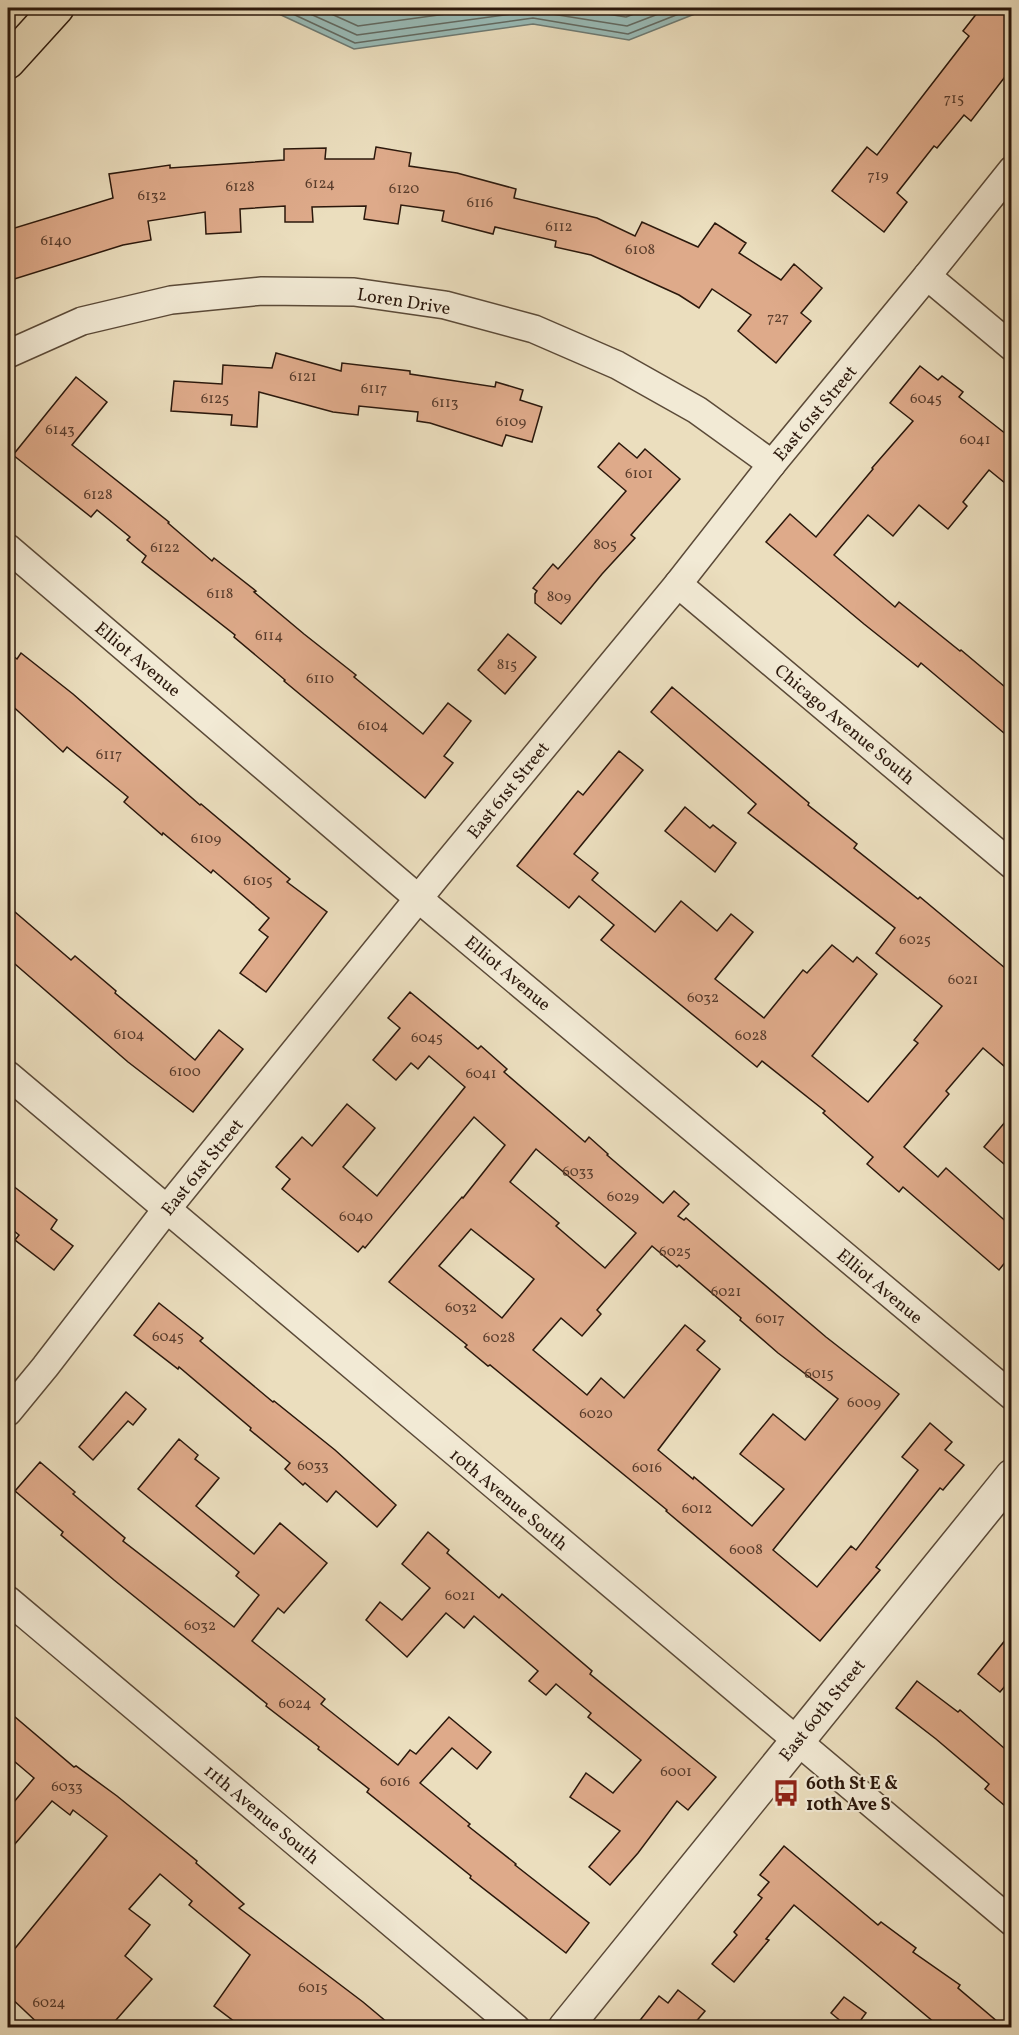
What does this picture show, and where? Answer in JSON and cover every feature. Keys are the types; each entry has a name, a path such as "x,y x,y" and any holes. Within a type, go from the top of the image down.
{"highway":[{"path":"8,62 57,8"}],"street":[{"name":"East 61st Street","path":"8,1412 166,1210 678,584 772,464 1011,170"},
{"path":"927,276 1011,347"},
{"name":"Loren Drive","path":"8,354 82,321 171,300 261,291 354,292 411,300 445,305 534,329 617,365 697,410 772,464"},
{"name":"Elliot Avenue","path":"8,548 419,899 1011,1396"},
{"name":"Chicago Avenue South","path":"678,584 1011,865"},
{"name":"10th Avenue South","path":"8,1075 1011,1922"},
{"name":"East 60th Street","path":"565,2028 1011,1476"},
{"name":"11th Avenue South","path":"8,1600 516,2028"}],"water":[{"path":"266,8 710,8 629,40 533,24 354,49"}],"building":[{"path":"981,8 1011,8 1011,69 971,121 964,115 937,148 934,146 897,193 907,202 884,232 832,191 867,147 877,155 969,36 963,31"},
{"path":"376,147 411,153 409,166 457,173 516,189 514,198 597,218 635,236 642,222 698,247 715,223 746,243 739,253 781,280 794,264 822,288 801,313 811,321 776,363 738,331 751,315 712,289 699,308 679,295 591,255 555,247 556,241 495,227 493,234 442,221 444,211 401,205 398,224 364,219 366,206 312,207 313,222 285,222 285,206 240,209 241,232 206,234 205,212 148,221 151,240 123,245 8,281 8,230 113,198 109,174 170,165 170,168 284,160 284,149 326,148 325,159 374,159"},
{"path":"276,353 341,371 342,363 410,371 410,374 495,387 496,382 523,390 520,400 542,407 532,442 506,435 502,446 417,421 418,412 359,406 358,415 333,412 259,392 257,427 231,425 232,415 171,411 174,381 222,384 223,365 272,368"},
{"path":"920,366 938,380 942,376 963,392 959,397 1011,438 1011,488 989,470 963,502 967,506 948,529 919,505 893,536 868,515 834,555 895,607 899,602 1011,692 1011,739 921,663 918,667 766,542 790,514 816,537 913,421 890,403"},
{"path":"76,377 107,402 72,445 169,522 212,561 214,558 256,591 254,592 356,675 354,677 423,734 448,703 471,721 444,756 453,763 425,798 284,681 234,637 235,635 142,562 146,556 127,540 130,537 97,510 91,517 13,455"},
{"path":"619,443 637,458 645,449 680,479 631,535 635,538 561,624 535,603 537,591 533,588 553,564 558,569 626,491 598,467"},
{"path":"508,634 536,657 505,694 478,670"},
{"path":"8,652 17,659 21,653 73,694 200,805 290,879 287,882 327,912 266,992 240,973 268,937 259,930 269,918 213,870 211,873 163,833 162,835 124,802 128,797 67,747 63,752 8,702"},
{"path":"672,687 809,803 808,805 857,844 854,848 918,899 920,897 1011,973 1011,1072 983,1048 946,1091 949,1094 904,1147 938,1177 946,1168 1011,1226 1011,1255 999,1270 903,1187 899,1192 867,1164 873,1157 823,1113 825,1111 762,1061 757,1067 601,940 614,925 579,896 569,908 517,866 578,791 583,795 619,751 643,770 574,854 598,873 592,880 655,932 681,901 717,931 731,914 753,932 715,979 764,1018 803,970 807,973 832,945 853,962 857,957 877,974 812,1056 868,1102 918,1043 914,1040 942,1006 876,953 895,928 748,813 756,804 651,712"},
{"path":"685,807 710,828 713,825 736,843 715,872 665,831"},
{"path":"8,906 71,960 75,956 195,1060 219,1030 243,1049 193,1112 128,1062 8,958"},
{"path":"410,992 478,1049 481,1046 507,1069 504,1072 585,1142 589,1137 663,1203 674,1191 689,1204 678,1216 684,1220 686,1218 826,1337 899,1394 773,1550 817,1587 851,1546 856,1550 918,1470 902,1457 930,1423 952,1442 945,1450 964,1465 943,1490 940,1488 876,1567 880,1570 820,1641 667,1510 490,1365 488,1366 465,1347 467,1345 389,1282 463,1198 505,1145 474,1117 365,1248 363,1246 358,1252 282,1189 290,1179 276,1167 302,1137 312,1146 347,1104 375,1128 343,1167 377,1196 465,1087 429,1056 418,1069 411,1063 396,1080 373,1060 400,1028 388,1018","holes":["536,1149 636,1233 605,1268 556,1226 559,1223 510,1182","471,1229 534,1279 502,1318 439,1266","652,1246 677,1267 679,1265 778,1353 838,1399 805,1440 773,1414 740,1454 784,1489 752,1526 658,1450 720,1369 697,1350 705,1341 685,1325 624,1398 601,1378 587,1395 533,1350 561,1318 582,1336 601,1314 597,1310"]},
{"path":"1011,1115 1011,1170 984,1147"},
{"path":"8,1182 57,1220 51,1229 73,1246 54,1270 15,1240 19,1235 8,1226"},
{"path":"159,1303 203,1338 200,1341 335,1450 396,1505 377,1527 336,1491 327,1502 305,1483 303,1485 285,1469 290,1463 250,1430 251,1428 179,1367 178,1369 134,1335"},
{"path":"126,1392 146,1409 133,1425 128,1421 93,1460 79,1447"},
{"path":"179,1439 198,1455 195,1459 219,1478 196,1506 254,1554 280,1523 327,1563 284,1613 278,1608 252,1641 325,1699 321,1704 398,1765 410,1750 416,1754 449,1717 491,1752 477,1769 452,1748 420,1783 515,1865 589,1923 566,1953 470,1878 471,1876 367,1792 369,1789 318,1749 319,1747 114,1580 61,1535 63,1532 15,1491 40,1462 75,1492 73,1494 125,1538 123,1541 234,1627 259,1595 236,1576 239,1572 138,1489"},
{"path":"428,1532 449,1550 447,1553 499,1598 502,1594 592,1671 590,1674 716,1777 688,1810 677,1801 638,1853 610,1885 589,1867 620,1831 570,1797 586,1773 613,1793 641,1760 588,1717 591,1713 556,1684 546,1695 529,1681 538,1671 474,1616 464,1628 446,1613 407,1657 366,1620 380,1602 402,1620 430,1588 402,1564"},
{"path":"1011,1633 1011,1679 1000,1692 978,1674"},
{"path":"917,1681 958,1712 960,1710 1011,1754 1011,1811 985,1789 989,1784 896,1708"},
{"path":"8,1711 74,1767 76,1766 117,1796 197,1861 196,1863 244,1904 239,1908 394,2028 243,2028 214,2006 250,1955 189,1905 192,1901 160,1874 129,1909 150,1925 125,1956 152,1979 109,2028 43,2028 8,1995 8,1957 107,1836 73,1810 70,1815 52,1801 8,1852 8,1809 34,1778 8,1756"},
{"path":"784,1846 878,1925 881,1922 916,1948 913,1952 960,1985 958,1988 1005,2028 941,2028 794,1905 734,1982 712,1964 737,1935 734,1932 762,1898 758,1895 769,1882 760,1875"},
{"path":"678,1990 705,2011 694,2024 698,2028 634,2028 659,1996 668,2003"},
{"path":"844,1997 866,2013 855,2028 849,2028 831,2013"}],"place":[{"name":"60th St E & 10th Ave S","path":"786,1793"}]}
